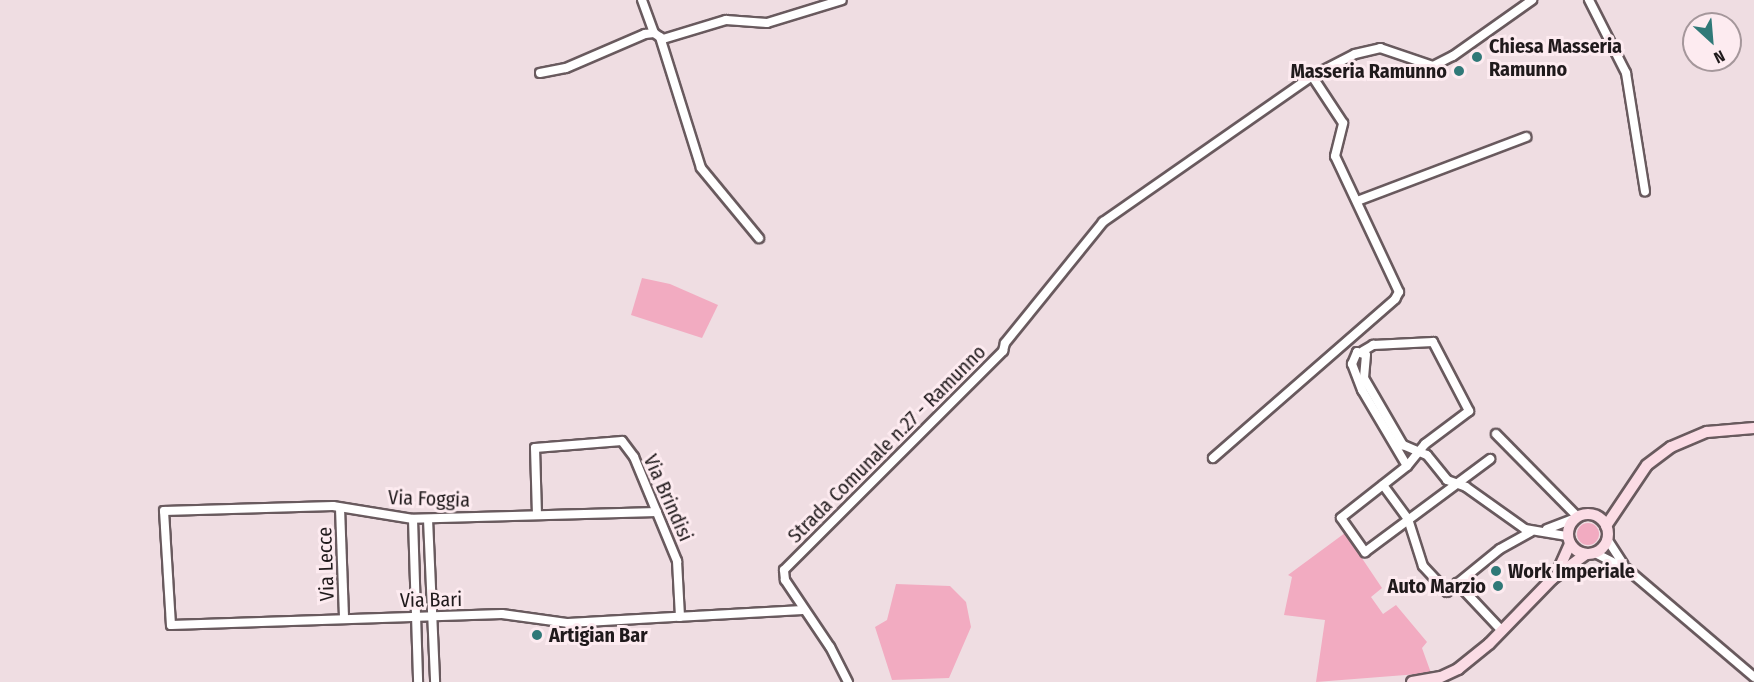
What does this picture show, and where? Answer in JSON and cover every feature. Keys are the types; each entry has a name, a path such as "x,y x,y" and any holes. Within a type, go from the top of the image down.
{"main road":[{"path":"1412,682 1441,677 1458,669 1502,631 1552,579 1607,539 1606,526 1622,498 1647,465 1671,447 1707,432 1754,428"},
{"path":"1552,579 1576,518 1595,515 1622,498"},
{"path":"1595,515 1606,526"},
{"path":"1569,540 1590,553"}],"street":[{"path":"642,0 657,35 701,168 759,238"},
{"path":"540,73 567,68 657,35 726,20 767,23 842,0"},
{"name":"Strada Comunale n.27 - Ramunno","path":"803,610 783,575 1003,351 1005,343 1103,222 1312,76 1355,54 1380,48 1432,66 1454,56 1532,0"},
{"path":"1589,0 1626,73 1645,191"},
{"path":"1213,458 1395,300 1398,292 1396,283 1335,156 1343,123 1312,76"},
{"path":"1357,201 1526,137"},
{"path":"1407,466 1379,422 1352,364 1352,357 1373,345 1433,342 1455,378 1469,411 1419,452 1407,466 1341,518 1365,552 1490,459"},
{"path":"1363,351 1368,362 1364,378 1403,445 1419,452 1455,484 1466,487 1531,532"},
{"path":"1496,434 1576,518 1541,532"},
{"name":"Via Brindisi","path":"537,515 535,448 622,441 634,457 678,561 680,617"},
{"path":"1383,485 1408,519 1423,566 1447,592 1500,549 1531,532 1541,532 1569,540"},
{"name":"Via Foggia","path":"164,511 340,508 413,519 657,512"},
{"name":"Via Lecce","path":"340,508 344,619"},
{"name":"Via Bari","path":"164,511 171,624 502,614 568,623 803,610"},
{"path":"413,519 418,682"},
{"path":"428,519 435,682"},
{"path":"1607,539 1627,569 1754,677"},
{"path":"1590,553 1627,569"},
{"path":"1457,583 1502,631"},
{"path":"803,610 830,647 848,682"}],"shaded area":[{"path":"642,278 670,284 718,305 702,338 631,315"},
{"path":"1584,523 1592,523 1599,530 1599,538 1592,545 1584,545 1577,538 1577,530"},
{"path":"1345,533 1382,588 1371,597 1383,614 1396,605 1427,642 1422,648 1431,673 1316,682 1325,620 1284,615 1292,577 1288,575"},
{"path":"896,584 950,586 966,602 971,627 949,678 892,680 875,627 887,620"}],"place":[{"name":"Chiesa Masseria Ramunno","path":"1477,57"},
{"name":"Masseria Ramunno","path":"1459,71"},
{"name":"Work Imperiale","path":"1496,571"},
{"name":"Auto Marzio","path":"1498,586"},
{"name":"Artigian Bar","path":"537,635"}]}
